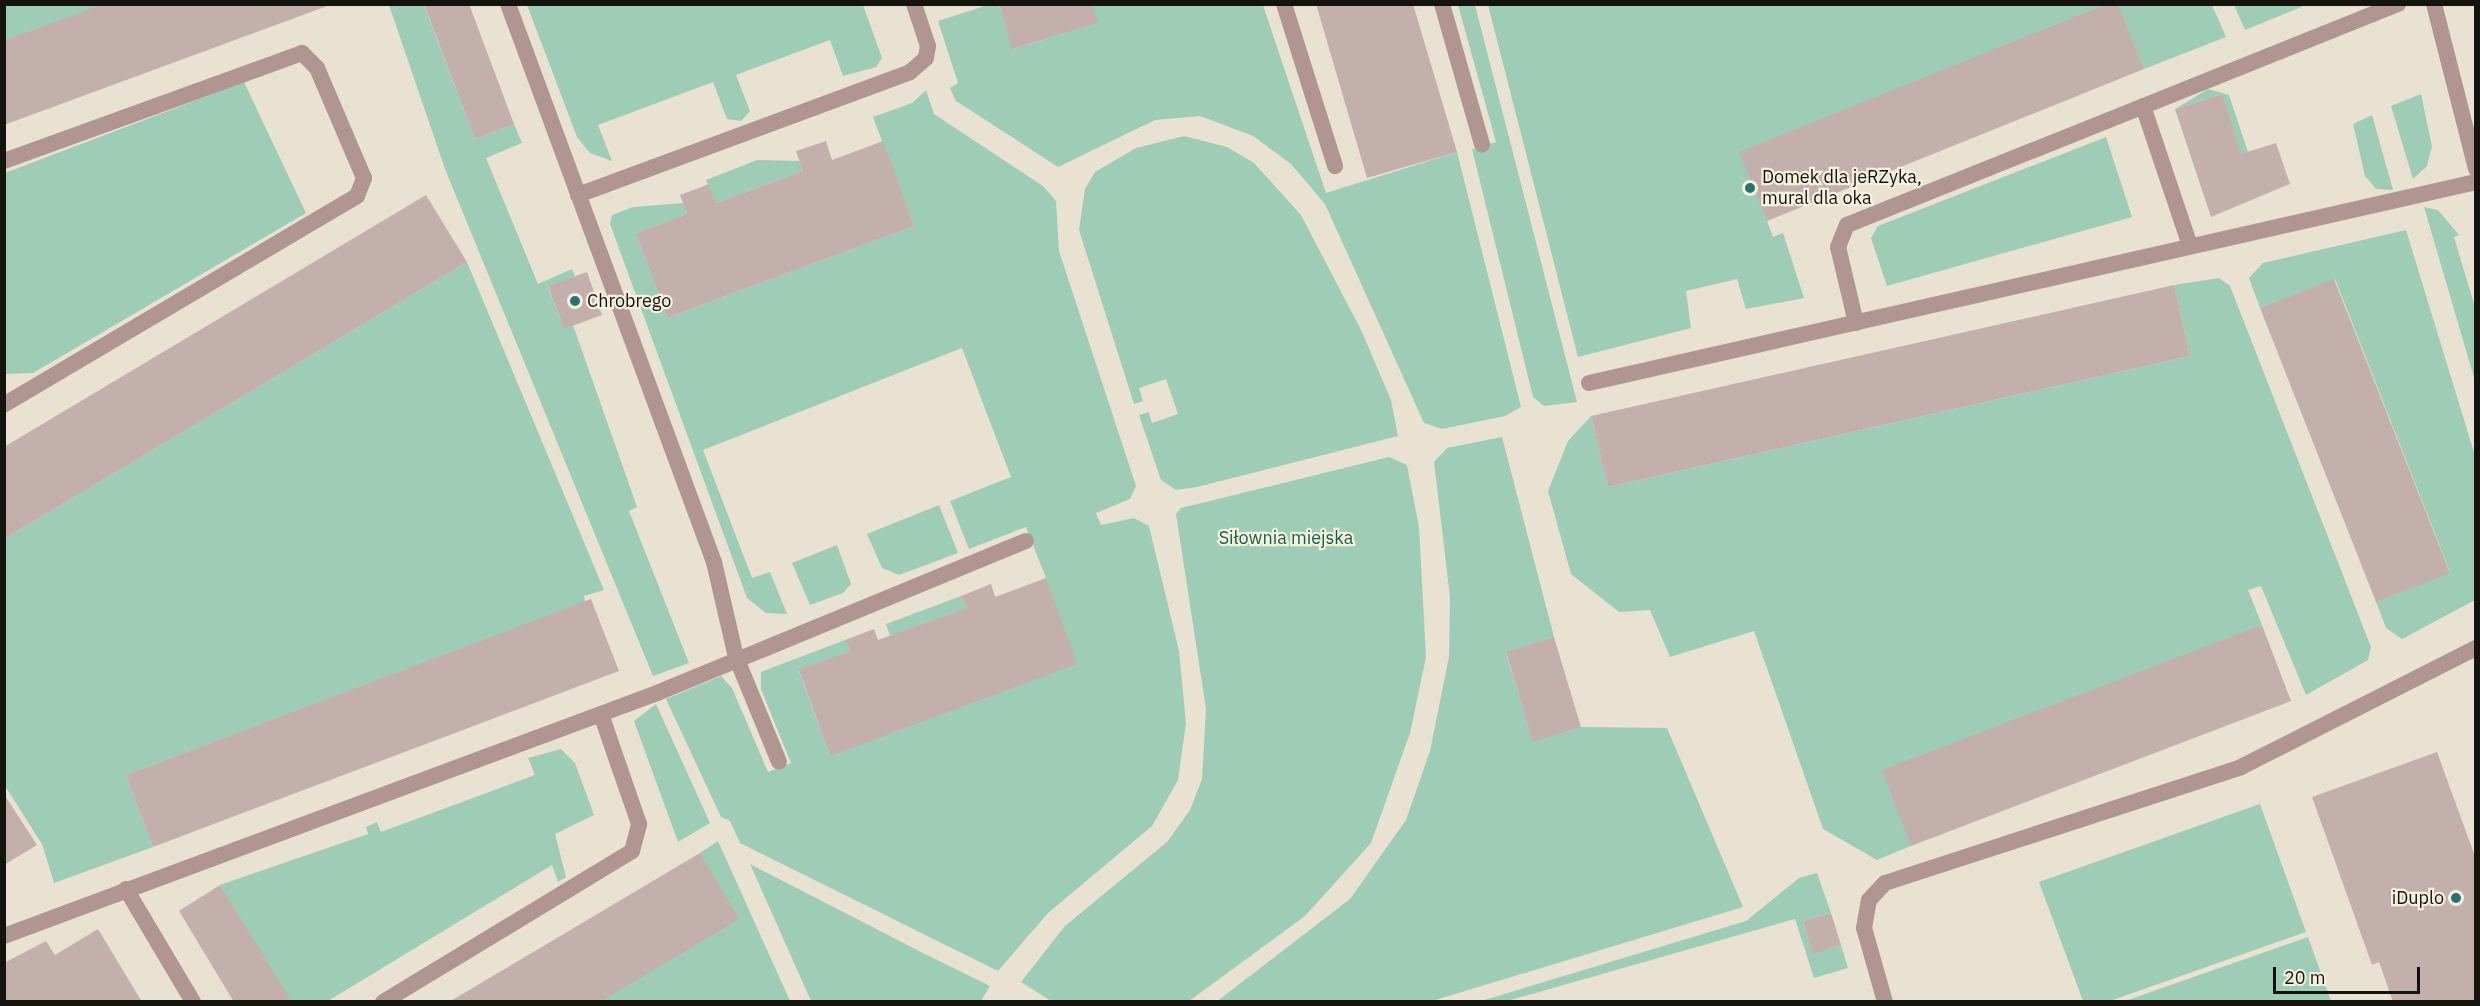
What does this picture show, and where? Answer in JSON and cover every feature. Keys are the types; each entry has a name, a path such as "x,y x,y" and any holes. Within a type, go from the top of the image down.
{"street":[{"path":"508,4 714,562 736,657 779,762"},
{"path":"578,195 910,72 926,58 928,46 914,4"},
{"path":"1284,4 1335,165"},
{"path":"1442,4 1482,144"},
{"path":"1856,323 1838,247 1847,225 2398,4"},
{"path":"2434,4 2475,169"},
{"path":"4,161 302,53 317,68 364,178 357,196 4,405"},
{"path":"2143,106 2190,246"},
{"path":"1589,383 2475,182"},
{"path":"4,936 601,714 736,657 1026,541"},
{"path":"1885,1002 1864,928 1869,900 1885,883 2241,767 2475,648"},
{"path":"382,1002 632,851 639,824 601,714"},
{"path":"126,889 193,1002"}],"green space":[{"path":"5,5 104,5 5,41"},
{"path":"389,5 424,5 475,139 514,124 522,143 486,158 538,284 572,269 575,276 548,287 564,329 573,325 637,507 629,511 689,663 653,676 445,169"},
{"path":"527,5 863,5 882,58 876,67 843,76 830,40 736,75 750,111 741,121 727,119 713,82 598,125 612,161 590,153 577,137"},
{"path":"988,5 999,5 1013,49 1097,23 1092,5 1263,5 1326,193 1457,152 1521,407 1505,416 1442,429 1424,423 1325,204 1291,164 1253,136 1200,116 1155,120 1058,167 956,101 950,88 958,83 938,21"},
{"path":"1458,5 1475,5 1577,402 1544,406 1533,397 1472,149 1496,142"},
{"path":"1488,5 2107,5 1767,221 1773,237 1783,233 1804,298 1746,309 1737,279 1686,291 1691,328 1578,357"},
{"path":"2118,5 2212,5 2226,37 2144,69"},
{"path":"2234,5 2306,5 2245,30"},
{"path":"244,82 306,213 33,373 5,374 5,173"},
{"path":"2208,89 2229,95 2248,152 2241,154 2221,94 2175,109"},
{"path":"926,90 934,114 1043,186 1056,201 1059,251 1136,486 1130,499 1096,513 1101,525 1134,518 1149,526 1179,651 1186,723 1178,780 1152,826 1048,913 998,971 740,843 730,821 721,817 666,699 721,676 732,688 768,772 791,763 761,689 761,672 845,640 850,651 799,671 830,756 1046,578 1026,527 969,549 950,501 1011,477 962,348 703,450 752,578 770,572 787,614 766,613 747,598 610,224 612,215 633,207 683,203 687,214 636,233 667,318 914,226 873,117 912,103"},
{"path":"2421,94 2432,146 2427,166 2413,179 2391,106"},
{"path":"2372,115 2393,190 2376,189 2365,176 2353,124"},
{"path":"1184,136 1227,147 1254,163 1301,215 1362,332 1391,400 1398,436 1197,487 1176,490 1161,480 1139,415 1149,412 1152,423 1178,414 1166,379 1139,388 1143,401 1134,404 1079,230 1085,189 1095,172 1136,148"},
{"path":"2106,137 2132,217 1887,286 1871,238 1878,226"},
{"path":"757,160 800,161 803,171 716,203 706,180"},
{"path":"2424,207 2438,210 2459,235 2454,237 2475,307 2475,381"},
{"path":"2406,230 2476,459 2475,600 2402,639 2386,628 2376,602 2450,572 2335,279 2260,308 2249,278 2263,263"},
{"path":"467,262 604,590 584,596 585,602 126,775 153,847 54,883 42,844 5,786 4,539"},
{"path":"2219,278 2230,286 2371,647 2368,660 2306,695 2261,586 2248,590 2262,625 1911,846 1877,860 1823,829 1754,631 1670,657 1650,610 1619,612 1571,574 1548,491 1568,441 1591,416 1608,487 2190,356 2174,285"},
{"path":"1502,437 1554,637 1506,653 1533,741 1581,727 1667,728 1743,907 1432,1001 1216,1002 1350,899 1406,820 1430,751 1449,657 1450,597 1434,462 1447,448"},
{"name":"Siłownia miejska","path":"1389,457 1407,465 1419,527 1426,657 1410,733 1371,843 1305,916 1189,1001 1051,1001 1021,982 1065,926 1167,842 1190,810 1202,779 1206,709 1176,514 1181,508"},
{"path":"939,505 958,553 899,575 882,568 867,534"},
{"path":"837,545 851,584 843,593 810,605 792,563"},
{"path":"961,596 967,608 890,636 886,624"},
{"path":"656,704 710,823 678,842 634,721"},
{"path":"561,749 575,763 594,815 555,834 566,877 558,882 552,865 328,1001 287,1001 220,885 368,834 366,827 377,822 381,832 535,775 528,758"},
{"path":"2260,804 2306,932 2110,1001 2083,1001 2039,882"},
{"path":"718,841 790,1001 600,1002 700,853"},
{"path":"750,864 990,986 981,1001 811,1001"},
{"path":"1817,873 1831,913 1803,921 1813,953 1841,945 1848,968 1814,978 1795,919 1507,1001 1478,1002 1746,921 1799,878"},
{"path":"2308,937 2331,1001 2125,1001"}],"building":[{"path":"104,4 330,5 4,125 4,41"},
{"path":"424,4 469,4 514,124 475,139"},
{"path":"999,4 1092,4 1098,23 1012,49"},
{"path":"1316,4 1413,4 1457,152 1367,178"},
{"path":"2107,4 2118,4 2144,69 1767,221 1739,152"},
{"path":"2222,94 2241,154 2276,143 2290,184 2211,217 2175,109"},
{"path":"826,141 832,160 883,141 914,226 667,318 636,233 687,214 680,195 708,184 716,203 803,171 796,151"},
{"path":"426,195 467,262 4,539 4,447"},
{"name":"Chrobrego","path":"587,272 602,315 564,329 548,286"},
{"path":"2334,279 2450,573 2376,602 2260,308"},
{"path":"2174,285 2190,356 1608,487 1591,416"},
{"path":"1046,578 1077,664 830,756 799,670 850,651 845,640 874,629 878,640 967,608 961,596 991,584 995,597"},
{"path":"591,599 619,671 153,847 126,775"},
{"path":"2262,625 2291,701 1911,846 1882,770"},
{"path":"1554,637 1581,727 1533,742 1506,652"},
{"path":"2437,752 2476,859 2476,1002 2393,1002 2379,962 2372,965 2312,797"},
{"path":"4,794 37,845 4,865"},
{"path":"700,853 739,919 600,1002 449,1002"},
{"path":"220,885 290,999 287,1002 234,1002 179,911"},
{"path":"1831,913 1841,945 1813,954 1803,921"},
{"path":"98,929 142,1002 4,1002 4,963 46,941 55,955"}],"place":[{"name":"Domek dla jeRZyka, mural dla oka","path":"1750,188"},
{"name":"Chrobrego","path":"575,301"},
{"name":"iDuplo","path":"2456,898"}]}
